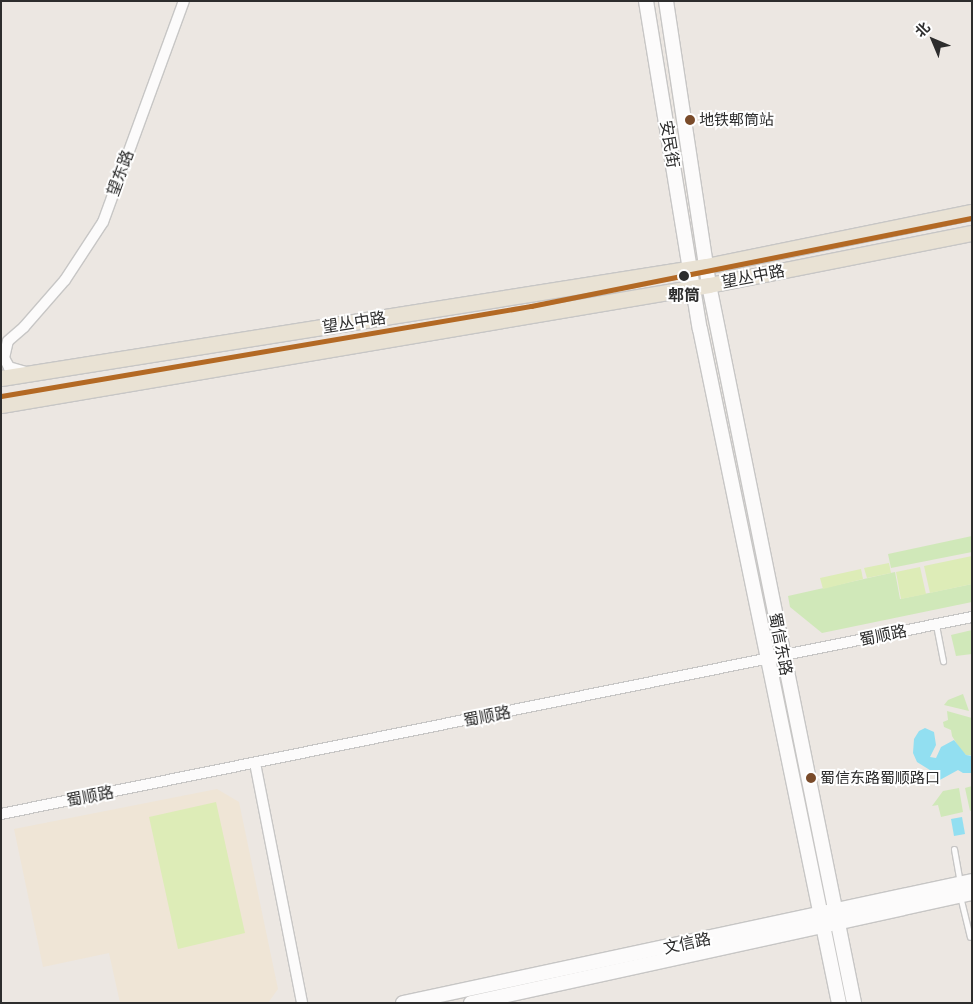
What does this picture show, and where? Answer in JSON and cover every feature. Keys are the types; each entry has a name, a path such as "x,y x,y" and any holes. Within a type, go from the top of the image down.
{"main road":[{"name":"安民街","path":"646,1 693,288"},
{"name":"安民街","path":"666,1 709,285"},
{"name":"望丛中路","path":"1,378 690,269 972,212"},
{"name":"望丛中路","path":"1,405 693,288 972,233"},
{"name":"蜀信东路","path":"709,285 839,1003"},
{"name":"蜀信东路","path":"693,288 776,658 837,916 854,1003"},
{"path":"471,1003 823,919 966,888"},
{"name":"文信路","path":"403,1003 823,919"}],"street":[{"name":"望东路","path":"32,373 9,367 4,358 8,341 24,327 65,280 103,222 184,1"},
{"name":"望东路","path":"1,340 24,327"},
{"name":"蜀顺路","path":"1,814 972,617"},
{"path":"256,763 302,1003"}],"lane":[{"path":"936,625 943,661"},
{"path":"954,849 966,888 970,937"}],"shaded area":[{"path":"217,789 239,802 278,989 268,1003 120,1003 109,953 43,967 14,829"}],"green space":[{"path":"972,536 972,552 891,568 888,554"},
{"path":"972,556 972,584 930,593 924,566"},
{"path":"889,563 891,573 867,578 864,568"},
{"path":"920,567 926,594 901,599 896,572"},
{"path":"861,569 863,579 823,589 820,578"},
{"path":"895,572 900,599 972,584 972,602 822,633 790,607 788,596"},
{"path":"972,630 972,654 956,656 951,635"},
{"path":"963,694 969,711 944,705 948,700"},
{"path":"947,711 972,718 972,755 966,755 960,749 952,736 951,730 944,727 943,722 948,720"},
{"path":"972,786 972,810 970,811 965,788"},
{"path":"959,788 963,812 941,817 938,805 932,806 943,791"},
{"path":"216,802 245,933 178,949 149,817"}],"water":[{"path":"925,728 934,732 936,745 930,757 936,758 941,747 954,740 966,755 972,756 972,773 963,773 958,770 938,781 933,772 917,762 913,753 914,739 919,731"},
{"path":"962,817 965,834 954,836 951,819"}],"transit line":[{"path":"1,396 531,306 972,218"}],"place":[{"name":"地铁郫筒站","path":"690,120"},
{"name":"郫筒","path":"684,276"},
{"name":"蜀信东路蜀顺路口","path":"811,778"}]}
